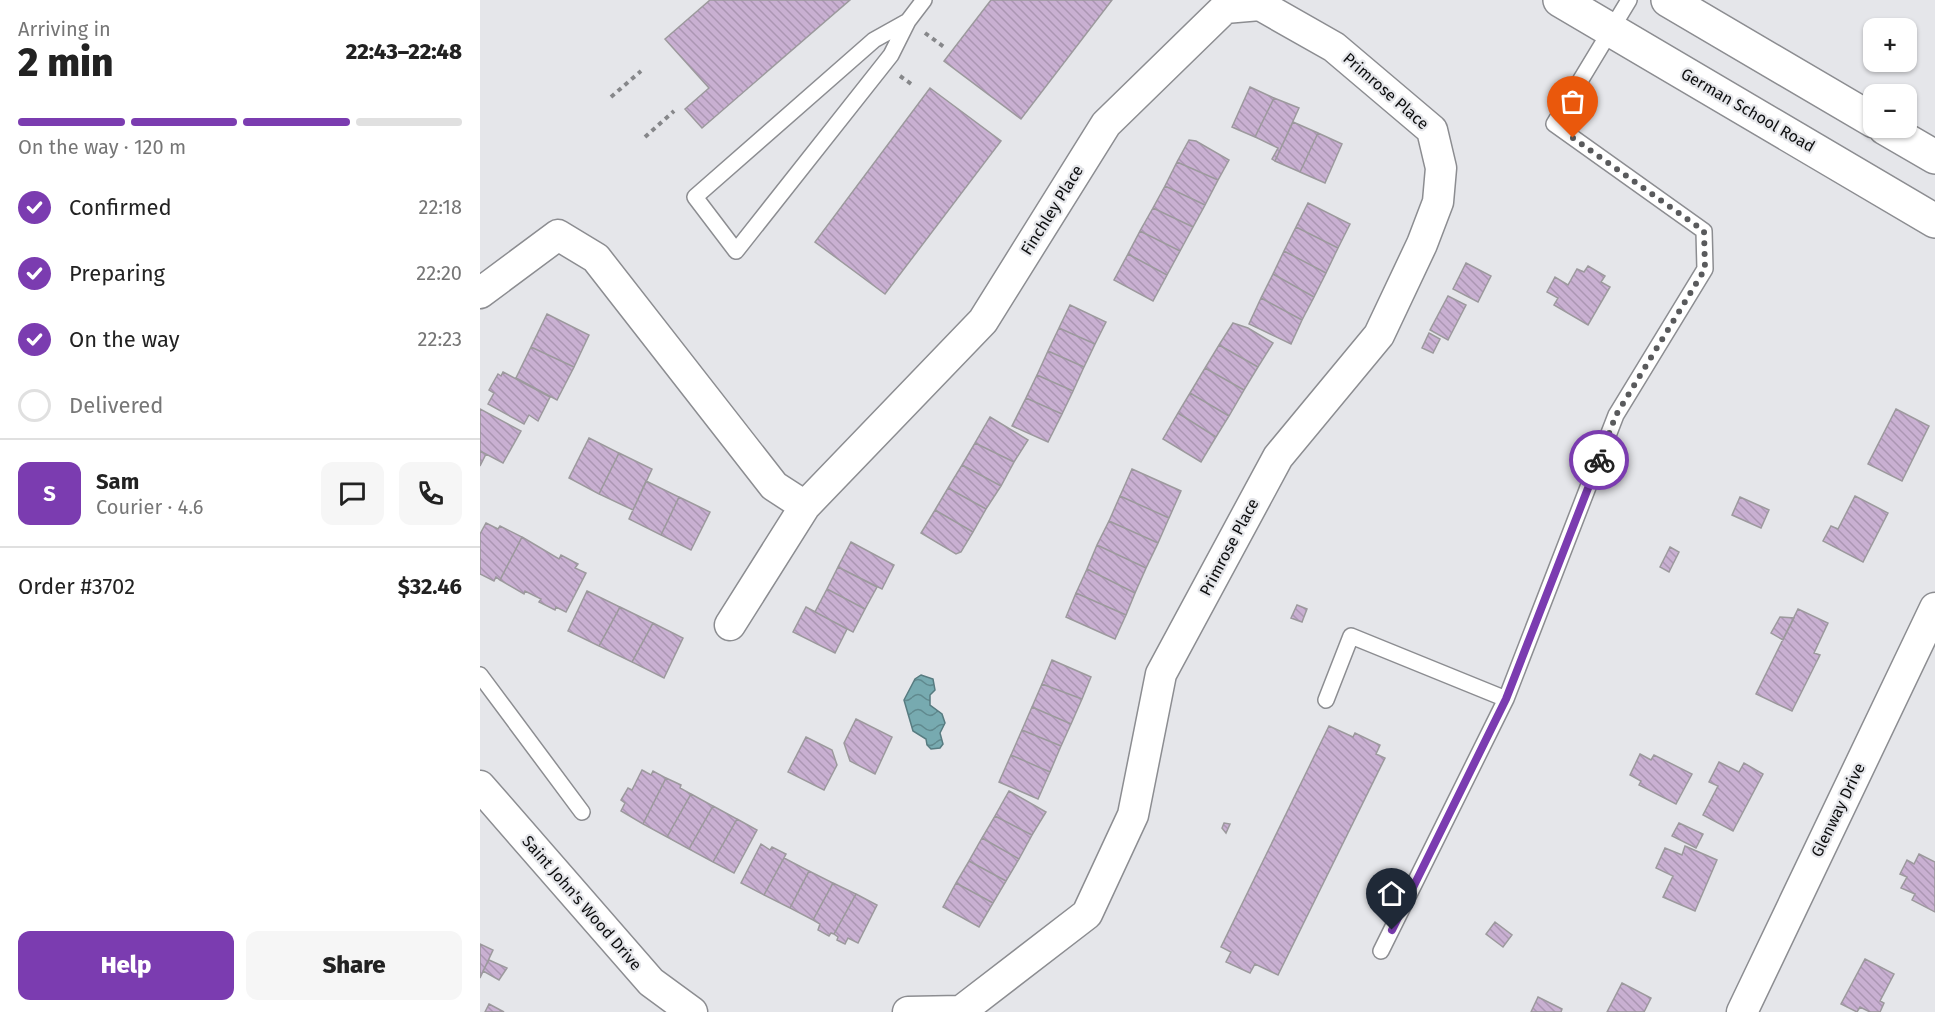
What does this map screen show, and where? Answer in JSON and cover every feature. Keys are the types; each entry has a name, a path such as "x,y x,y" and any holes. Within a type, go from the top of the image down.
{"street":[{"name":"German School Road","path":"1560,0 1935,221"},
{"path":"1668,0 1863,115"},
{"name":"Finchley Place","path":"730,625 805,506 983,321 1106,124 1225,8 1260,5 1334,47"},
{"name":"Primrose Place","path":"908,1012 961,1011 1087,914 1133,815 1161,674 1278,457 1379,335 1422,244 1438,202 1441,168 1432,130 1334,47"},
{"path":"1902,138 1935,157"},
{"path":"480,293 558,235 596,258 774,486 805,506"},
{"name":"Glenway Drive","path":"1742,1012 1935,608"},
{"name":"Saint John's Wood Drive","path":"480,786 651,982 692,1012"}],"lane":[{"path":"908,21 874,40 695,197 736,251 891,55 908,21 924,0"},
{"path":"1381,951 1506,699 1616,415 1705,269 1704,231 1554,124 1629,0"},
{"path":"1326,700 1351,636 1506,699"},
{"path":"480,675 582,812"}],"path":[{"path":"924,33 944,48"},
{"path":"611,97 641,71"},
{"path":"893,72 914,86"},
{"path":"645,137 674,111"}],"water":[{"path":"921,675 933,679 935,690 930,695 930,705 942,714 945,723 940,733 943,744 940,748 931,749 926,739 913,731 904,700 915,679"}],"building":[{"path":"710,0 850,0 702,128 685,109 709,88 665,39"},
{"path":"991,0 1112,0 1021,119 944,61"},
{"path":"1250,87 1274,98 1255,137 1232,127"},
{"path":"930,88 1001,141 885,294 815,242"},
{"path":"1274,98 1299,108 1275,161 1272,159 1278,148 1255,137"},
{"path":"1293,122 1318,133 1300,172 1275,161"},
{"path":"1318,133 1342,144 1325,183 1300,172"},
{"path":"1189,140 1196,141 1229,160 1218,180 1177,162"},
{"path":"1177,162 1218,180 1205,205 1165,186"},
{"path":"1165,186 1205,205 1193,227 1153,208"},
{"path":"1308,203 1350,224 1338,248 1296,227"},
{"path":"1153,208 1193,227 1180,251 1140,231"},
{"path":"1296,227 1338,248 1326,273 1284,251"},
{"path":"1140,231 1180,251 1167,275 1128,254"},
{"path":"1284,251 1326,273 1314,297 1273,274"},
{"path":"1128,254 1167,275 1153,301 1114,280"},
{"path":"1466,263 1491,276 1478,302 1453,289"},
{"path":"1588,266 1605,276 1601,282 1610,287 1588,325 1554,305 1558,298 1547,292 1555,277 1568,285 1577,269 1584,272"},
{"path":"1273,274 1314,297 1302,320 1261,298"},
{"path":"1448,296 1466,305 1448,340 1430,330"},
{"path":"1261,298 1302,320 1291,344 1249,324"},
{"path":"1070,305 1106,322 1095,344 1059,328"},
{"path":"547,314 589,335 574,367 531,347"},
{"path":"1233,323 1248,328 1273,343 1258,367 1219,345"},
{"path":"1059,328 1095,344 1084,367 1048,351"},
{"path":"1429,333 1440,339 1433,353 1422,348"},
{"path":"1219,345 1258,367 1244,390 1205,368"},
{"path":"531,347 574,367 557,400 516,378"},
{"path":"1048,351 1084,367 1073,391 1037,375"},
{"path":"1205,368 1244,390 1229,416 1190,393"},
{"path":"503,372 550,397 538,421 529,415 524,424 488,404 494,393 489,390 498,374 501,376"},
{"path":"1037,375 1073,391 1062,414 1026,398"},
{"path":"1190,393 1229,416 1216,437 1178,413"},
{"path":"1026,398 1062,414 1048,442 1012,426"},
{"path":"480,409 521,431 503,463 480,451"},
{"path":"1896,409 1929,426 1902,481 1868,464"},
{"path":"1178,413 1216,437 1201,462 1163,439"},
{"path":"990,417 1028,440 1014,462 975,443"},
{"path":"589,438 619,453 599,494 569,478"},
{"path":"975,443 1014,462 1001,486 962,465"},
{"path":"480,451 486,454 480,466"},
{"path":"619,453 652,469 633,510 599,494"},
{"path":"962,465 1001,486 986,509 948,488"},
{"path":"1132,469 1181,491 1169,518 1120,496"},
{"path":"646,481 679,497 661,535 629,519"},
{"path":"948,488 986,509 973,532 935,510"},
{"path":"1120,496 1169,518 1158,543 1109,521"},
{"path":"1855,496 1888,513 1863,562 1823,541 1831,526 1838,529"},
{"path":"679,497 710,512 691,550 661,535"},
{"path":"1740,497 1769,510 1761,528 1732,515"},
{"path":"935,510 973,532 961,552 956,554 921,533"},
{"path":"1109,521 1158,543 1146,568 1097,545"},
{"path":"486,523 498,529 500,526 522,537 500,580 496,577 494,581 480,574 480,534"},
{"path":"522,537 559,559 561,555 578,564 575,568 586,573 566,612 556,607 555,610 539,602 541,599 525,591 524,594 500,580"},
{"path":"851,542 894,565 882,589 838,567"},
{"path":"1097,545 1146,568 1135,593 1087,569"},
{"path":"1670,547 1679,552 1669,572 1660,567"},
{"path":"838,567 877,587 865,609 827,589"},
{"path":"1087,569 1135,593 1126,615 1076,593"},
{"path":"827,589 865,609 853,632 815,612"},
{"path":"587,591 620,607 599,646 568,631"},
{"path":"1076,593 1126,615 1115,639 1066,617"},
{"path":"1297,605 1307,609 1302,622 1291,618"},
{"path":"620,607 653,623 632,662 599,646"},
{"path":"806,607 847,629 835,653 793,632"},
{"path":"1798,609 1828,623 1814,653 1820,655 1792,711 1756,694"},
{"path":"1780,617 1794,618 1783,640 1771,633"},
{"path":"653,623 683,638 664,678 632,662"},
{"path":"1052,660 1091,677 1082,699 1042,684"},
{"path":"1042,684 1082,699 1071,724 1032,707"},
{"path":"1032,707 1071,724 1061,746 1022,730"},
{"path":"856,719 892,737 875,774 850,761 844,743"},
{"path":"1329,726 1353,737 1355,733 1380,745 1376,754 1385,758 1278,975 1255,964 1250,973 1226,962 1231,952 1221,947"},
{"path":"1022,730 1061,746 1050,772 1011,755"},
{"path":"806,737 832,750 837,765 824,790 788,772"},
{"path":"1640,754 1651,760 1654,755 1692,774 1676,804 1639,785 1641,781 1630,775"},
{"path":"1011,755 1050,772 1038,799 999,782"},
{"path":"1719,762 1739,772 1744,763 1763,774 1733,831 1703,815 1718,786 1709,782"},
{"path":"642,770 651,775 653,771 666,778 643,824 621,811 625,803 621,800 628,788 632,790"},
{"path":"666,778 681,785 680,788 691,794 667,837 643,824"},
{"path":"1009,791 1046,812 1032,835 995,816"},
{"path":"691,794 713,806 689,849 667,837"},
{"path":"713,806 737,819 713,862 689,849"},
{"path":"995,816 1032,835 1019,859 982,838"},
{"path":"737,819 757,830 734,873 713,862"},
{"path":"1224,823 1230,824 1226,833 1222,828"},
{"path":"1679,823 1703,834 1696,848 1672,836"},
{"path":"982,838 1019,859 1006,881 969,861"},
{"path":"761,844 770,850 772,847 786,854 764,895 741,883"},
{"path":"1685,846 1717,860 1695,911 1663,897 1673,876 1656,868 1665,848 1682,855"},
{"path":"1919,854 1935,862 1935,912 1912,900 1915,894 1901,888 1907,877 1900,874 1907,860 1914,864"},
{"path":"784,858 809,871 790,908 764,895"},
{"path":"969,861 1006,881 993,903 956,883"},
{"path":"809,871 833,883 813,920 790,908"},
{"path":"833,883 856,894 834,934 831,933 829,936 818,930 820,924 813,920"},
{"path":"956,883 993,903 979,927 943,907"},
{"path":"856,894 877,905 858,943 848,938 845,944 837,940 838,937 834,934"},
{"path":"1495,922 1512,935 1503,947 1486,934"},
{"path":"480,944 493,950 480,978"},
{"path":"1865,959 1894,974 1880,1001 1884,1003 1880,1012 1870,1012 1860,1007 1857,1012 1841,1004"},
{"path":"489,960 507,968 499,980 483,971"},
{"path":"1622,983 1651,998 1644,1012 1607,1012"},
{"path":"1538,997 1562,1009 1561,1012 1531,1012"},
{"path":"489,1004 504,1012 485,1012"}],"way so far":[{"path":"1573,138 1704,231 1705,269 1616,415 1599,460"}],"route":[{"path":"1392,930 1506,699 1599,460"}]}
